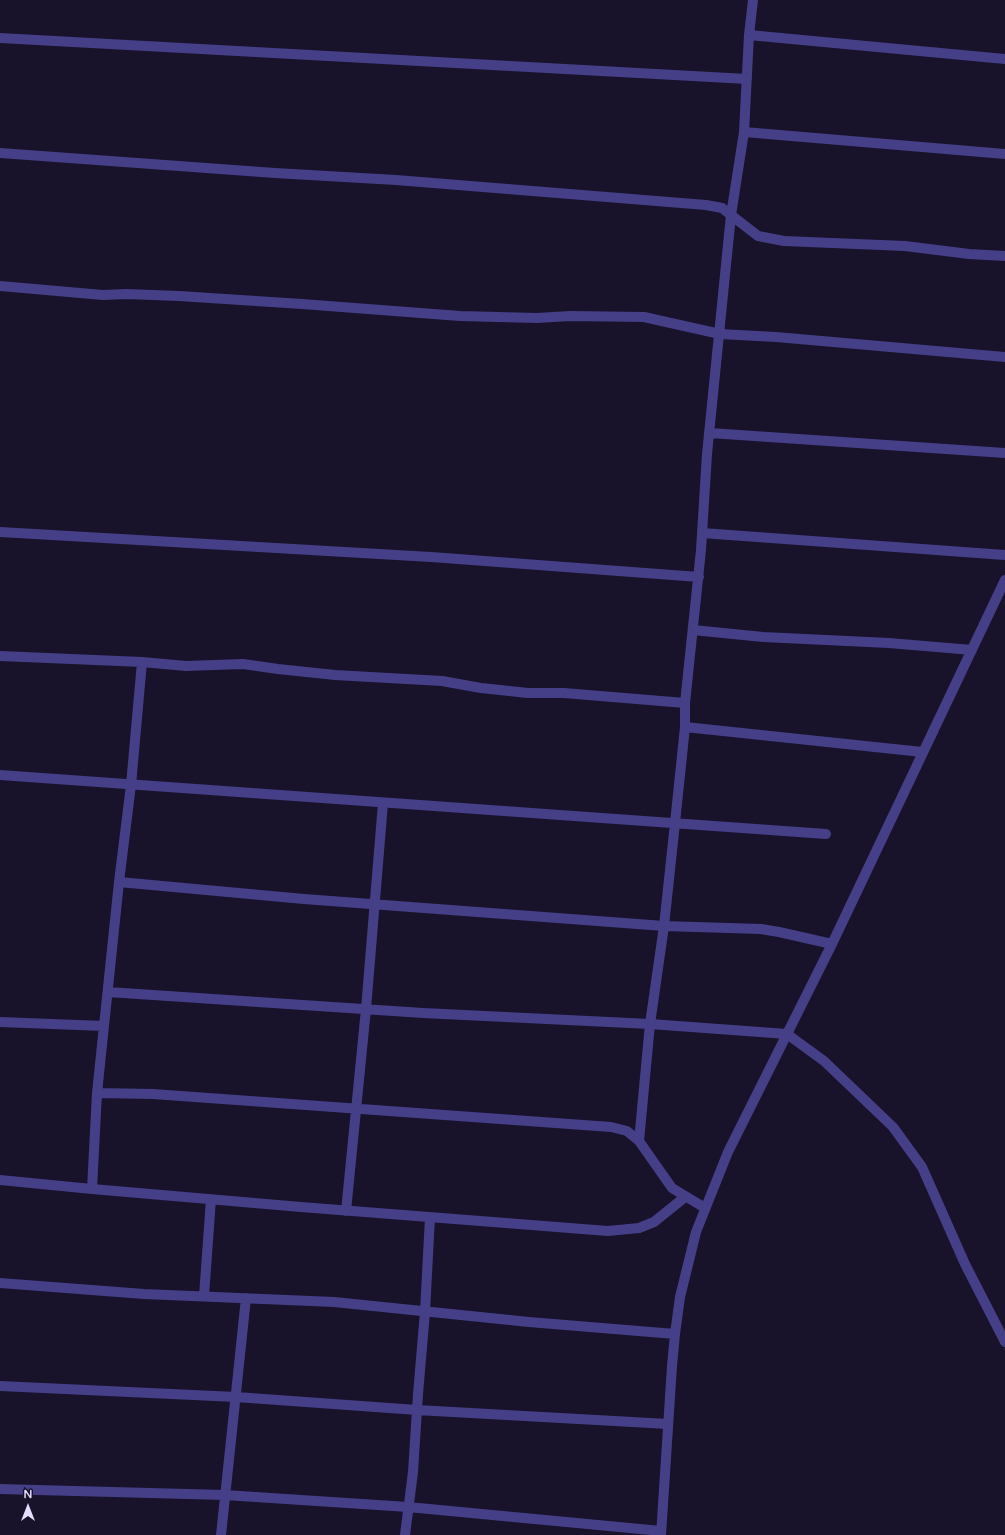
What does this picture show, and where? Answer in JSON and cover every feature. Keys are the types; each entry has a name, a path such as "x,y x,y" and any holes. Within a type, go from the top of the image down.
{"street":[{"path":"639,1141 650,1024 664,926 685,727 685,703 699,577 710,434 731,215 744,132 753,0"},
{"path":"750,35 1005,59"},
{"path":"0,38 747,79"},
{"path":"744,132 1005,154"},
{"path":"0,153 274,173 396,180 706,205 722,208 758,236 784,241 905,246 969,254 1005,256"},
{"path":"0,286 103,295 126,294 187,296 460,316 537,318 570,316 644,317 720,334 776,337 1005,357"},
{"path":"710,434 1005,453"},
{"path":"0,532 424,557 699,577"},
{"path":"702,534 1005,555"},
{"path":"0,1489 225,1495 408,1507 661,1533 675,1334 680,1297 696,1232 728,1152 832,944 1005,580"},
{"path":"693,630 762,637 889,643 972,650"},
{"path":"0,656 142,662 186,666 243,664 328,674 442,681 481,688 521,692 564,693 685,703"},
{"path":"92,1189 97,1093 119,882 131,785 142,662"},
{"path":"685,727 922,752"},
{"path":"0,775 826,834"},
{"path":"346,1210 366,1009 383,803"},
{"path":"119,882 304,899 664,926 761,929 832,944"},
{"path":"108,992 366,1009 650,1024 787,1034 824,1061 893,1127 922,1167 965,1264 1005,1342"},
{"path":"0,1022 104,1026"},
{"path":"97,1093 154,1094 611,1127 627,1131 639,1141 672,1188 705,1208"},
{"path":"0,1180 92,1189 608,1231 640,1228 654,1222 685,1197"},
{"path":"204,1296 212,1199"},
{"path":"405,1535 413,1472 426,1312 430,1217"},
{"path":"0,1283 144,1294 334,1302 426,1312 675,1334"},
{"path":"221,1535 246,1298"},
{"path":"0,1386 236,1397 417,1410 668,1424"}]}
